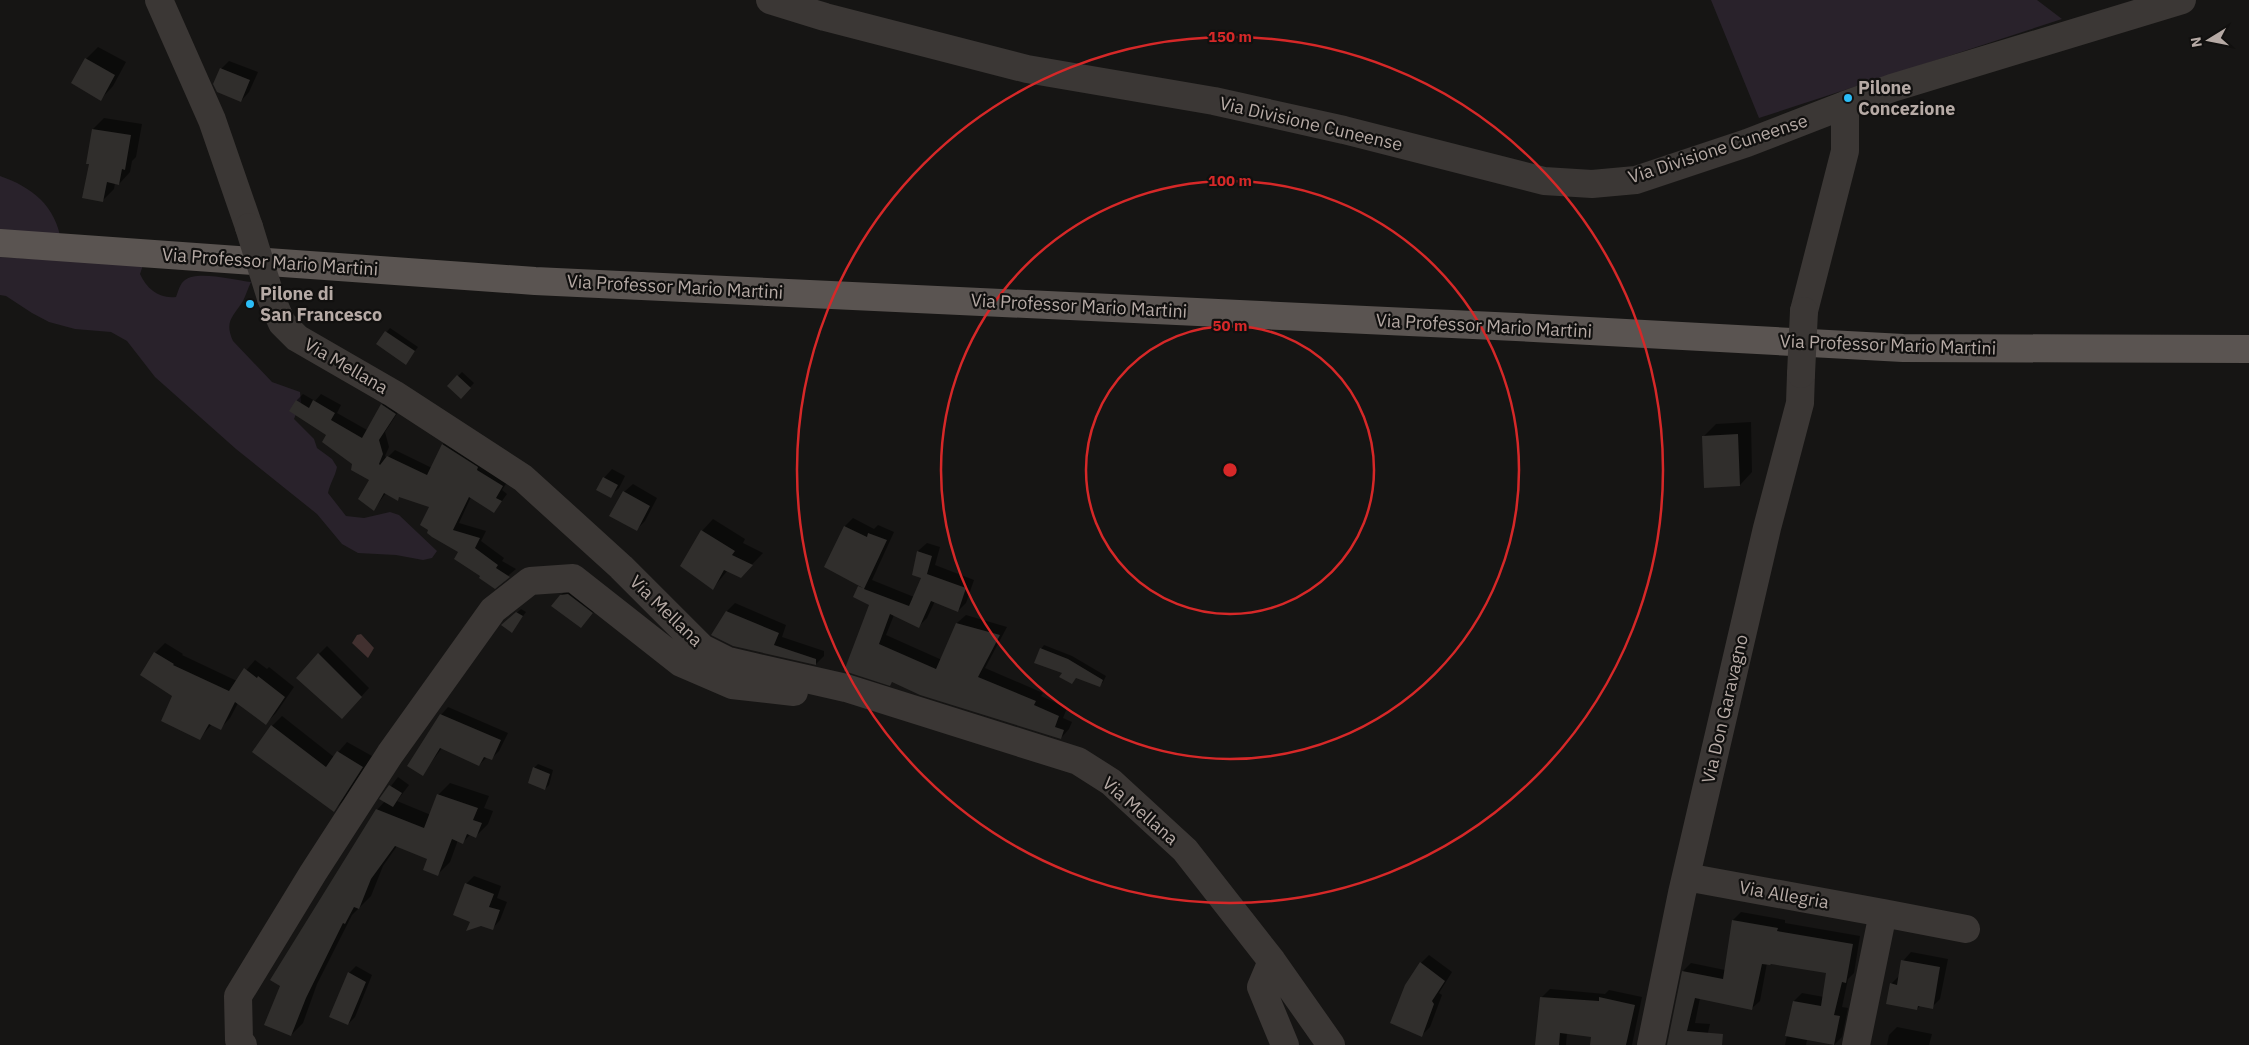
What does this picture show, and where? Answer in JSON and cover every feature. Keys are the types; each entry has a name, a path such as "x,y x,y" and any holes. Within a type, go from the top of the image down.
{"main road":[{"name":"Via Professor Mario Martini","path":"0,243 535,281 1516,327 1903,348 2249,349"}],"street":[{"name":"Via Mellana","path":"160,0 212,120 271,298 282,323 297,338 394,394 523,478 621,567 702,648 728,661 846,688 1078,761 1111,782 1185,850 1272,962 1331,1045"},
{"name":"Via Divisione Cuneense","path":"770,0 825,18 1027,70 1214,101 1344,130 1544,181 1592,184 1636,180 1747,143 1892,88 2182,0"},
{"name":"Via Don Garavagno","path":"1651,1045 1686,877 1767,528 1800,404 1804,311 1845,151 1845,106"},
{"path":"243,1045 239,1040 238,996 313,873 390,754 493,610 530,581 573,578 681,662 732,685 794,692 846,688"},
{"name":"Via Allegria","path":"1686,877 1966,929"},
{"path":"1856,1045 1883,914"},
{"path":"1272,962 1261,987 1285,1045"}],"shaded area":[{"path":"1711,0 2037,0 2062,19 1759,118"},
{"path":"0,176 22,186 41,200 54,218 61,241 0,233"},
{"path":"0,257 143,265 140,274 146,284 159,295 170,297 176,297 182,283 191,277 207,276 251,282 243,301 233,315 229,329 230,334 233,341 272,382 300,392 301,402 294,419 314,439 317,448 332,459 337,467 328,493 346,516 364,518 390,512 399,515 437,551 432,558 423,560 396,555 358,553 342,544 317,514 236,449 155,377 127,341 111,332 75,329 49,322 6,296 0,295"},
{"path":"361,634 374,648 368,658 352,643 357,635"}],"building":[{"path":"85,58 115,75 101,101 71,83"},
{"path":"220,68 250,80 241,102 217,92 213,84"},
{"path":"92,129 131,135 125,170 122,169 119,185 107,182 103,202 82,198 89,164 86,164"},
{"path":"385,331 415,351 406,365 376,344"},
{"path":"457,375 471,388 461,399 447,386"},
{"path":"296,400 309,408 313,400 335,413 331,420 362,438 381,404 396,414 379,440 383,454 380,465 387,456 427,475 442,444 478,467 477,470 503,486 496,498 502,501 494,513 469,497 453,530 480,538 475,548 498,565 496,568 510,577 495,589 479,578 480,576 454,559 458,552 432,537 427,533 428,530 420,525 429,507 399,497 398,501 384,493 374,511 358,499 369,480 351,470 352,464 322,442 326,435 289,411"},
{"path":"1738,434 1740,486 1704,488 1702,436"},
{"path":"603,477 618,485 611,498 596,490"},
{"path":"623,491 650,506 637,531 609,516"},
{"path":"844,526 867,537 868,533 887,540 864,589 909,606 921,578 912,575 917,551 932,556 927,574 966,588 958,612 931,601 919,628 890,614 879,644 936,669 956,623 1000,635 978,677 1036,701 1034,705 1059,716 1055,727 1064,730 1061,739 920,695 892,682 890,686 844,671 869,605 853,597 858,586 863,588 824,567"},
{"path":"701,530 735,551 732,555 753,565 741,578 724,570 713,590 680,566"},
{"path":"568,594 593,613 581,628 551,606 560,595"},
{"path":"726,611 779,633 774,645 816,659 816,665 733,646 711,635"},
{"path":"516,612 523,616 512,633 501,625"},
{"path":"1040,648 1068,659 1103,680 1100,687 1076,678 1072,684 1059,677 1062,673 1034,663"},
{"path":"154,652 173,665 229,691 244,668 257,678 258,676 285,697 266,725 235,702 221,730 209,724 200,740 161,721 172,696 140,675"},
{"path":"318,653 362,697 342,719 296,678"},
{"path":"440,714 501,740 492,760 484,757 479,766 440,748 423,776 407,766"},
{"path":"271,725 326,767 337,751 363,767 334,812 252,752"},
{"path":"533,767 550,774 545,790 528,783"},
{"path":"389,785 402,793 393,807 379,799"},
{"path":"437,794 478,808 473,820 482,823 476,838 467,834 463,844 452,839 438,876 423,870 427,859 395,846 371,879 359,909 354,907 345,924 343,923 306,998 291,1036 264,1025 280,986 270,980 376,809 424,828"},
{"path":"465,883 494,894 489,907 500,910 493,930 481,926 466,931 470,922 453,915"},
{"path":"1732,920 1778,928 1777,931 1853,944 1846,983 1842,982 1834,1015 1840,1016 1834,1045 1785,1036 1793,1001 1821,1006 1826,973 1762,964 1752,1010 1695,998 1687,1031 1723,1034 1722,1045 1667,1045 1682,971 1723,979"},
{"path":"1901,960 1940,967 1933,1009 1918,1006 1917,1010 1886,1004 1890,983 1897,985"},
{"path":"1420,962 1445,981 1432,1001 1434,1004 1422,1037 1390,1023 1405,985"},
{"path":"348,972 366,982 348,1025 329,1017"},
{"path":"1540,997 1599,1001 1599,997 1635,1005 1626,1045 1590,1045 1591,1037 1560,1033 1559,1045 1535,1045"}],"place":[{"name":"Pilone Concezione","path":"1848,98"},
{"name":"Pilone di San Francesco","path":"250,304"}]}
